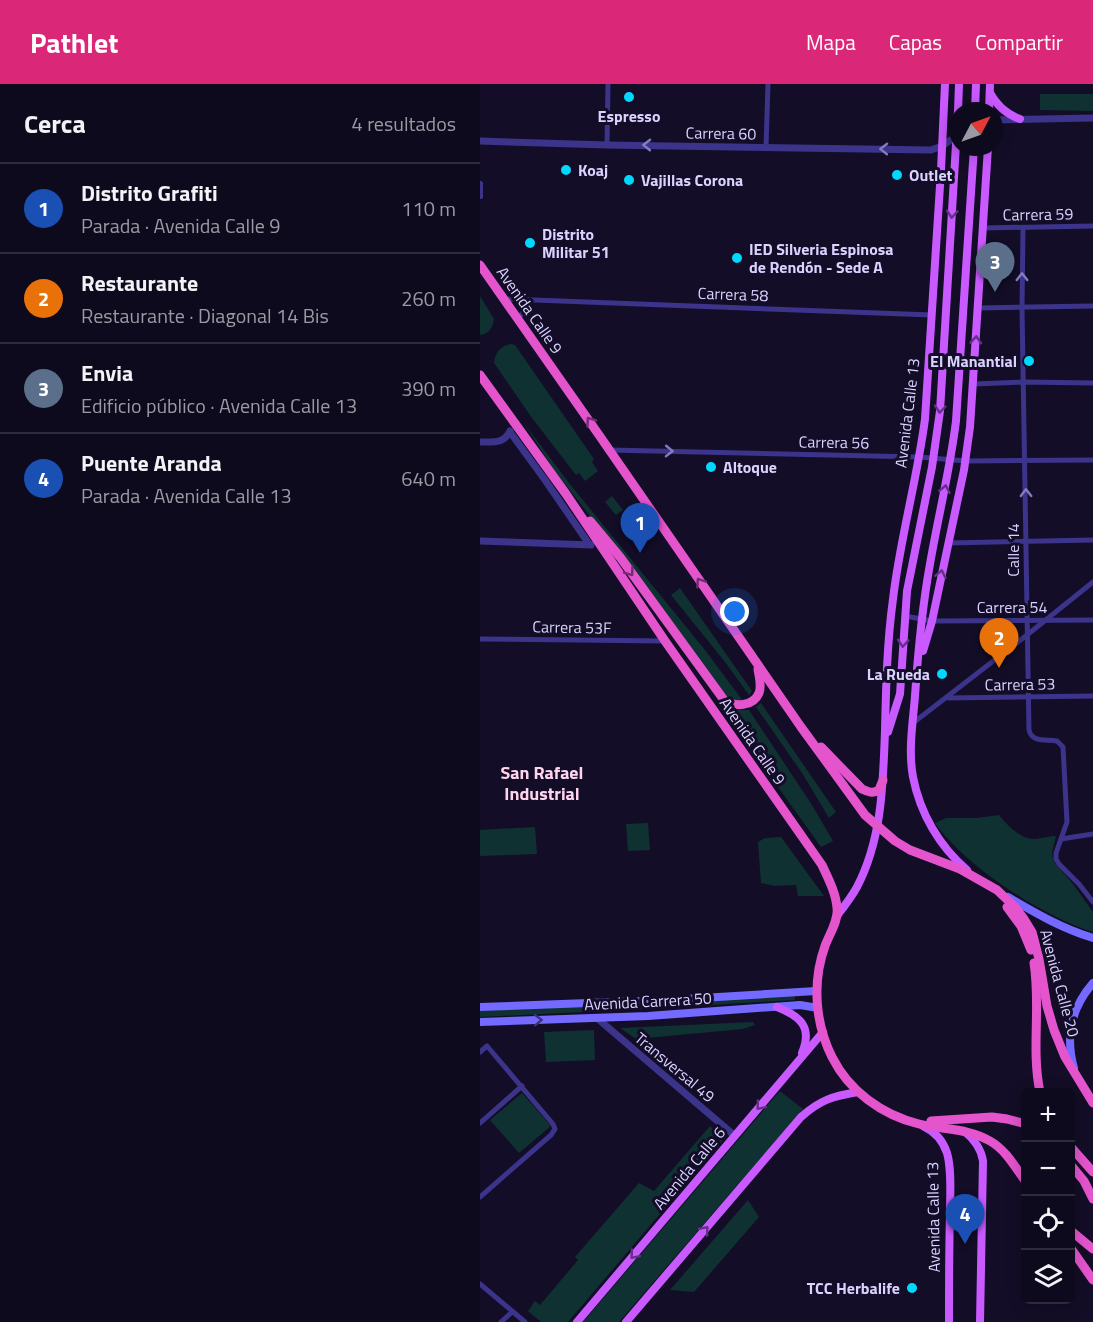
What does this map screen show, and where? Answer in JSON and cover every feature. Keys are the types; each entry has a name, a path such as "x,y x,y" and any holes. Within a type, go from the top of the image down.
{"highway":[{"name":"Avenida Calle 9","path":"480,265 757,665 865,816"},
{"name":"Avenida Calle 9","path":"480,375 566,494 664,641 822,865 831,884 837,907 836,917 817,975 818,1008 828,1048 836,1065 858,1092 881,1110 917,1123"},
{"path":"566,494 616,552 724,700 729,704 741,705 756,697 760,686 757,665"},
{"path":"801,727 862,789 867,792 876,792 881,788 883,780"},
{"name":"Avenida Calle 20","path":"865,816 895,841 910,850 972,875 997,890 1015,907 1032,932 1054,1030 1065,1057 1093,1103"},
{"name":"Avenida Calle 20","path":"972,875 1007,907 1021,926 1028,941 1035,970 1036,1068 1039,1088"},
{"path":"917,1123 992,1117 1021,1123"},
{"path":"917,1123 980,1136 1006,1154 1021,1175"},
{"path":"1075,1151 1093,1172"},
{"path":"1075,1169 1093,1199"},
{"path":"1075,1234 1093,1250"},
{"path":"1073,1250 1093,1280"}],"main road":[{"name":"Avenida Calle 13","path":"836,917 856,890 862,877 869,858 882,801 891,611 925,419 945,84"},
{"name":"Avenida Calle 13","path":"958,102 959,84"},
{"path":"975,102 976,84"},
{"path":"990,89 1001,108 1020,119"},
{"name":"Avenida Calle 13","path":"885,744 900,694 909,579 940,411 957,156"},
{"path":"972,875 938,838 922,806 912,764 913,723 922,619 956,421 973,156"},
{"path":"917,671 932,621 966,461 974,384 987,156"},
{"path":"932,315 947,297"},
{"path":"963,305 978,318"},
{"path":"903,538 921,518"},
{"path":"997,890 1039,915 1093,938"},
{"name":"Avenida Calle 20","path":"1081,1085 1070,1049 1070,1027 1076,1009 1093,983"},
{"name":"Avenida Carrera 50","path":"480,1008 816,991"},
{"name":"Avenida Carrera 50","path":"480,1022 648,1016 800,1005 818,1008"},
{"path":"777,1007 794,1015 802,1023 806,1032 806,1039 798,1062"},
{"name":"Avenida Calle 6","path":"577,1322 823,1032"},
{"path":"632,1320 801,1117 812,1107 828,1098 858,1092"},
{"name":"Avenida Calle 13","path":"917,1123 939,1138 948,1159 950,1185 949,1322"},
{"path":"964,1131 978,1147 983,1161 980,1322"}],"street":[{"path":"607,145 608,84"},
{"path":"766,147 768,84"},
{"path":"1003,120 1093,118"},
{"name":"Carrera 60","path":"480,141 931,150 949,141"},
{"path":"480,183 480,197"},
{"name":"Carrera 59","path":"983,228 1093,226"},
{"name":"Calle 14","path":"1023,228 1022,308 1029,730 1030,735 1038,739 1057,741 1063,747 1067,822 1056,859 1093,902"},
{"name":"Carrera 58","path":"504,299 932,315"},
{"path":"518,319 532,300"},
{"path":"978,308 1093,306"},
{"path":"974,384 1093,382"},
{"path":"480,442 500,442 506,438 510,432 512,419"},
{"path":"510,432 589,544"},
{"name":"Carrera 56","path":"610,450 919,457 966,461 1093,460"},
{"path":"948,543 1093,540"},
{"path":"480,541 589,544 602,549"},
{"path":"913,723 1027,636 1093,582"},
{"name":"Carrera 54","path":"905,616 932,621 1093,620"},
{"name":"Carrera 53F","path":"480,639 664,641"},
{"name":"Carrera 53","path":"946,699 1093,696"},
{"path":"1061,839 1093,834"},
{"name":"Transversal 49","path":"597,1018 735,1136"},
{"path":"480,1052 487,1046 555,1129 480,1197"},
{"path":"480,1123 522,1086"},
{"path":"480,1284 525,1322"},
{"path":"501,1322 512,1312"}],"green space":[{"path":"1040,94 1093,94 1093,111 1040,110"},
{"path":"480,296 494,319 490,330 480,335"},
{"path":"511,344 515,345 594,459 592,462 598,471 585,481 579,473 576,475 532,418 494,363 499,350"},
{"path":"523,422 743,701 732,699 723,692 660,605 554,470"},
{"path":"612,496 623,510 616,515 605,502"},
{"path":"680,588 752,691 749,695 671,595"},
{"path":"761,703 836,812 829,818 802,773 756,707"},
{"path":"720,706 749,710 833,841 821,847"},
{"path":"999,815 1010,827 1030,839 1056,836 1052,853 1054,862 1093,912 1093,932 1073,925 1029,902 985,873 949,840 935,823 946,818"},
{"path":"648,823 650,850 628,851 626,824"},
{"path":"535,827 537,854 480,856 480,830"},
{"path":"781,837 824,896 798,896 796,885 775,886 761,883 758,842 765,838"},
{"path":"794,995 795,1000 480,1017 480,1010"},
{"path":"753,1022 755,1025 743,1029 636,1039 620,1028"},
{"path":"594,1030 595,1060 546,1062 544,1032"},
{"path":"780,1091 803,1109 619,1322 583,1322"},
{"path":"522,1093 551,1126 519,1153 490,1120"},
{"path":"710,1126 723,1140 568,1322 541,1322 528,1311 535,1301 540,1305 578,1260 575,1257 639,1183 654,1191"},
{"path":"748,1200 759,1217 694,1292 670,1290"}],"place":[{"name":"Espresso","path":"629,97"},
{"name":"Koaj","path":"566,170"},
{"name":"Outlet","path":"897,175"},
{"name":"Vajillas Corona","path":"629,180"},
{"name":"Distrito Militar 51","path":"530,243"},
{"name":"IED Silveria Espinosa de Rendón - Sede A","path":"737,258"},
{"name":"Envia","path":"995,292"},
{"name":"El Manantial","path":"1029,361"},
{"name":"Altoque","path":"711,467"},
{"name":"Distrito Grafiti","path":"640,553"},
{"name":"Restaurante","path":"999,668"},
{"name":"La Rueda","path":"942,674"},
{"name":"Puente Aranda","path":"965,1244"},
{"name":"TCC Herbalife","path":"912,1288"}],"district":[{"name":"San Rafael Industrial","path":"542,783"}]}
